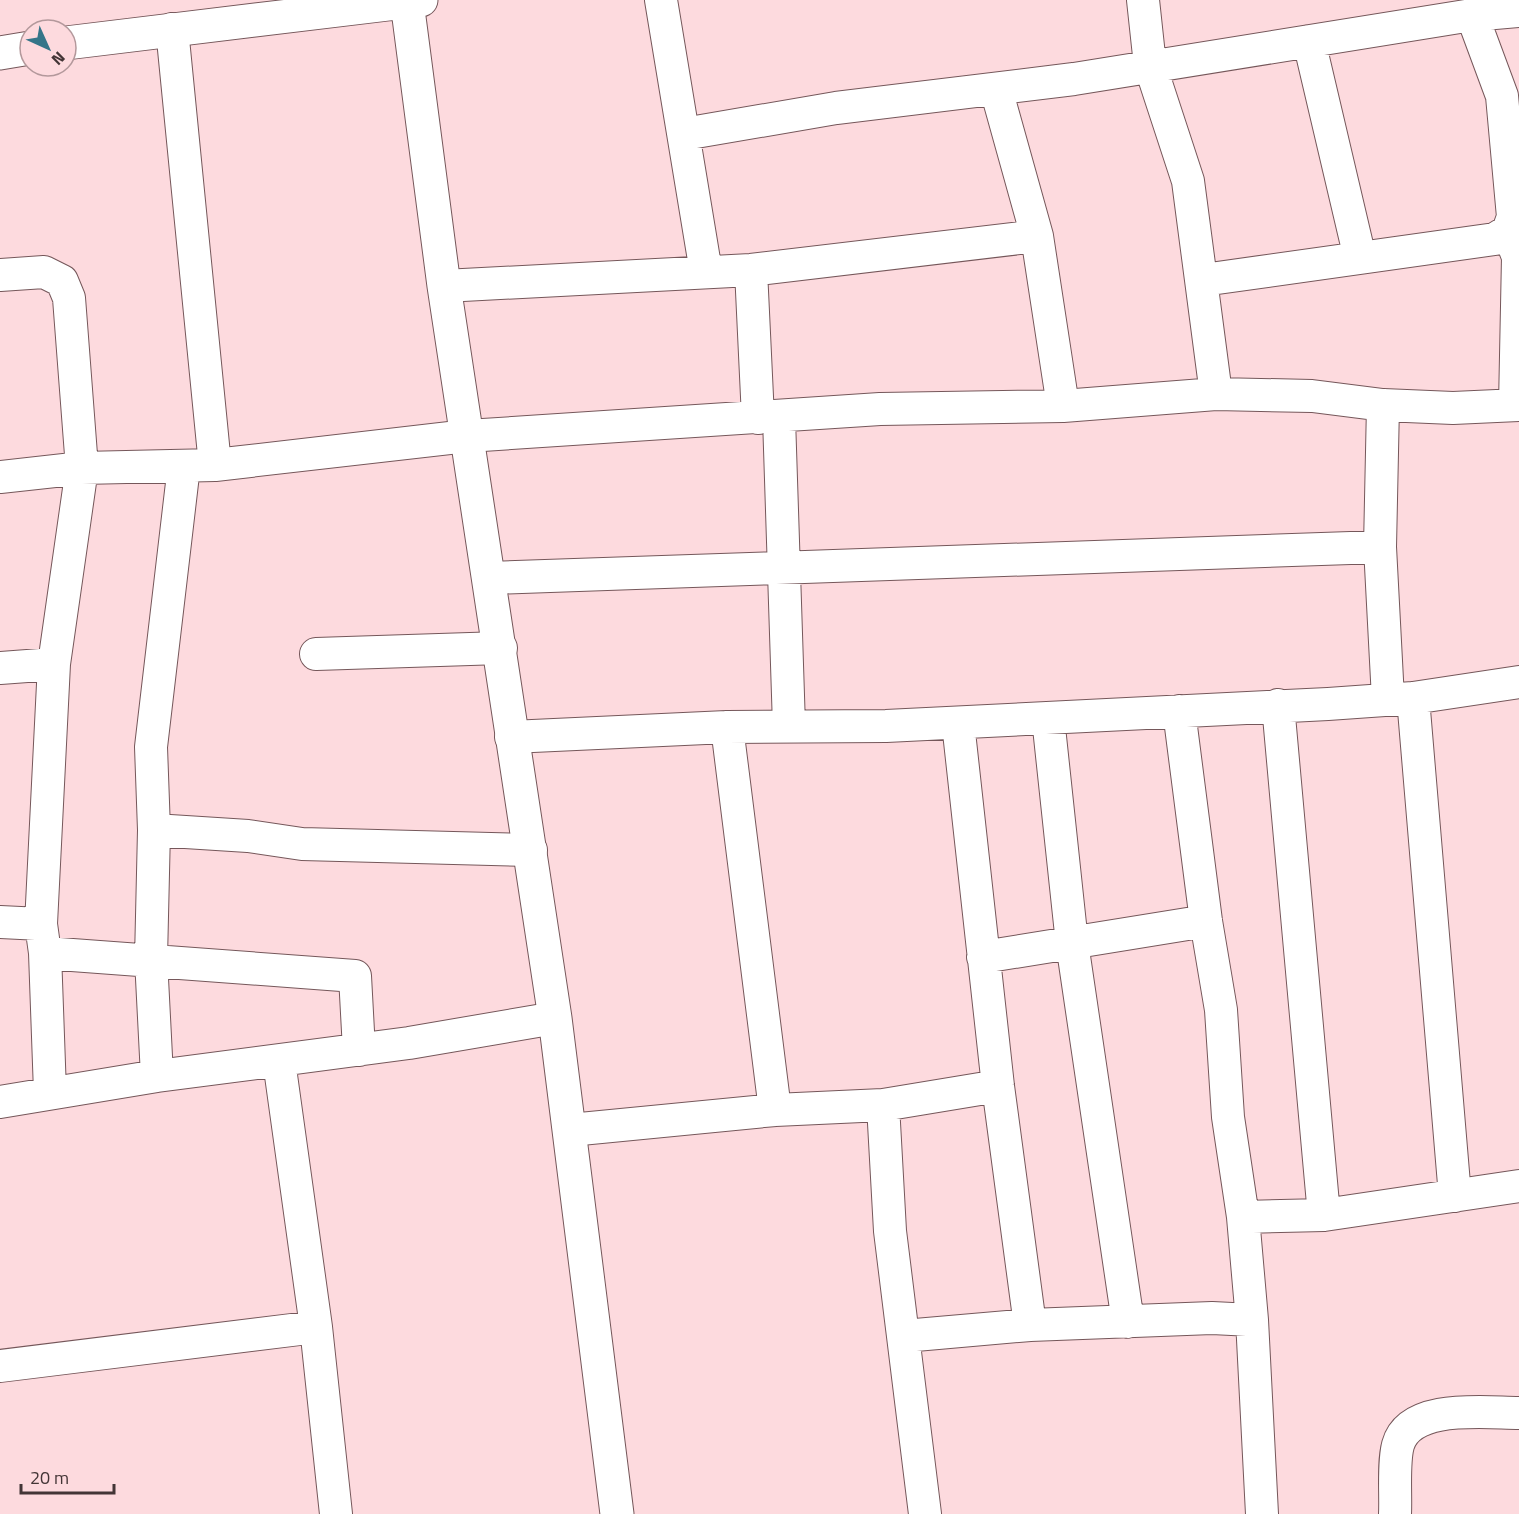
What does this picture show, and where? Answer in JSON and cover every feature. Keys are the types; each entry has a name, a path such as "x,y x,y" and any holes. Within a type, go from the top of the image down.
{"street":[{"path":"662,0 706,272"},
{"path":"1143,0 1150,65 1188,181 1203,280 1216,394"},
{"path":"78,41 398,2 531,850 570,1130 617,1514"},
{"path":"684,134 836,108 1074,79 1308,41 1460,11 1519,11"},
{"path":"0,477 82,468 215,465 467,436 880,409 1063,406 1216,394 1312,396 1383,405 1453,408 1517,405 1515,248 1502,96 1460,11"},
{"path":"172,28 215,465"},
{"path":"1308,41 1360,258"},
{"path":"0,53 18,50"},
{"path":"996,89 1037,236 1063,406"},
{"path":"444,286 751,270 1037,236"},
{"path":"1203,280 1495,239 1515,248"},
{"path":"751,270 769,418 782,568 789,726"},
{"path":"0,275 45,272 62,281 69,298 82,468 54,664 43,938 50,1092"},
{"path":"1383,405 1380,547 1401,699 1455,1196"},
{"path":"157,1076 151,959 154,830 151,747 184,466"},
{"path":"490,578 1201,551 1380,547"},
{"path":"316,654 501,648"},
{"path":"0,668 54,664"},
{"path":"512,737 789,726 958,723 1401,699 1519,682"},
{"path":"1278,705 1324,1215"},
{"path":"1179,711 1206,921 1221,1010 1228,1117 1243,1217 1252,1320 1262,1514"},
{"path":"1048,718 1072,944 1128,1322"},
{"path":"958,723 998,1086 1030,1325"},
{"path":"727,728 775,1110"},
{"path":"154,830 248,836 302,844 531,850"},
{"path":"983,957 1206,921"},
{"path":"0,922 43,938 151,959 355,976 359,1050"},
{"path":"0,1102 50,1092 359,1050 555,1018"},
{"path":"279,1061 316,1326 336,1514"},
{"path":"570,1130 775,1110 883,1105 998,1086"},
{"path":"883,1105 890,1232 925,1514"},
{"path":"1243,1217 1324,1215 1519,1186"},
{"path":"904,1336 1030,1325 1212,1318 1252,1320"},
{"path":"0,1366 316,1326"},
{"path":"1395,1514 1398,1444 1416,1421 1446,1413 1519,1413"}]}
